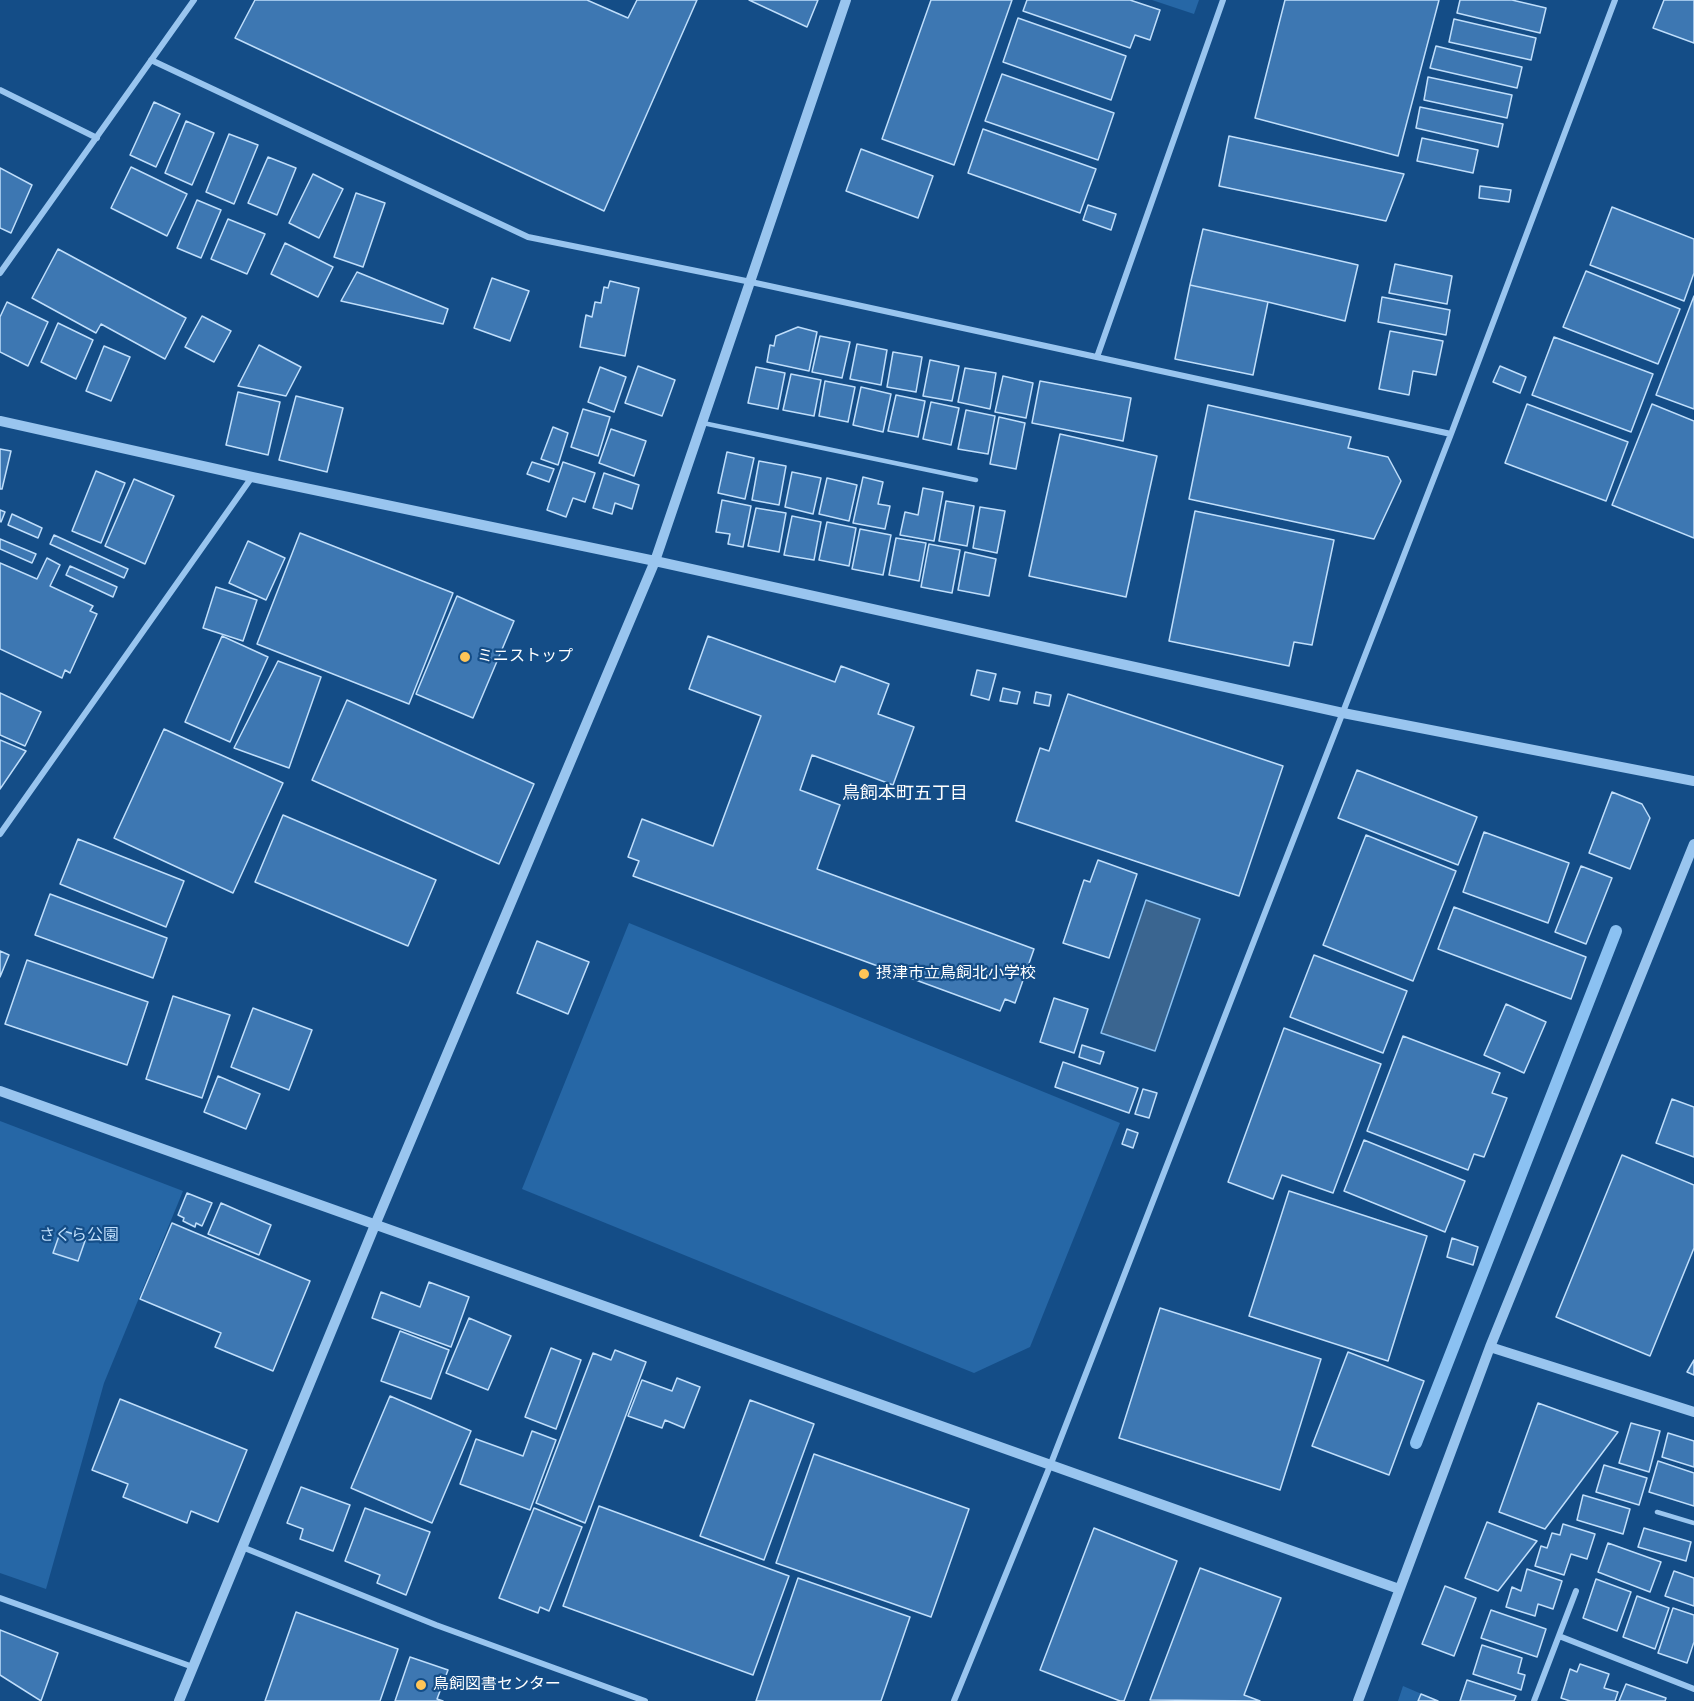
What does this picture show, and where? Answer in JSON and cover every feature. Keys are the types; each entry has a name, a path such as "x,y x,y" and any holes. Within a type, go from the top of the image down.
{"street":[{"path":"0,273 194,0"},
{"path":"180,1701 375,1225 655,561 846,0"},
{"path":"1097,357 1223,0"},
{"path":"954,1701 1050,1466 1451,434 1616,0"},
{"path":"151,60 528,237 751,282 1451,434"},
{"path":"0,90 97,138"},
{"path":"0,421 252,477 655,561 1343,713 1694,782"},
{"path":"0,834 252,477"},
{"path":"1359,1701 1490,1347 1694,844"},
{"path":"0,1091 1399,1589"},
{"path":"1490,1347 1694,1412"},
{"path":"242,1547 436,1625 645,1701"},
{"path":"1533,1701 1576,1591"},
{"path":"0,1598 193,1667"},
{"path":"1559,1636 1694,1689"}],"lane":[{"path":"703,423 976,480"},
{"path":"1657,1512 1694,1523"}],"green space":[{"path":"1152,0 1199,0 1194,14"},
{"path":"629,923 1120,1123 1030,1347 974,1373 522,1189"},
{"name":"さくら公園","path":"0,1121 183,1191 104,1383 46,1589 0,1573"},
{"path":"1403,1686 1438,1701 1398,1701"}],"shaded area":[{"path":"1146,900 1200,919 1155,1051 1101,1033"}],"building":[{"path":"255,0 587,0 628,18 637,0 697,0 604,211 235,38"},
{"path":"749,0 818,0 807,27"},
{"path":"931,0 1012,0 954,165 882,139"},
{"path":"1027,0 1130,0 1160,10 1150,40 1135,35 1130,48 1023,11"},
{"path":"1285,0 1439,0 1398,156 1255,118"},
{"path":"1460,0 1512,0 1546,8 1540,33 1457,13"},
{"path":"1664,0 1694,0 1694,43 1653,28"},
{"path":"1018,18 1126,56 1111,100 1003,62"},
{"path":"1454,19 1536,38 1531,60 1449,42"},
{"path":"1436,46 1522,67 1517,88 1430,68"},
{"path":"1002,74 1114,113 1098,160 985,121"},
{"path":"1428,77 1512,95 1507,118 1424,100"},
{"path":"154,102 180,114 156,167 130,155"},
{"path":"1420,107 1503,124 1498,147 1416,128"},
{"path":"186,121 214,133 192,185 165,173"},
{"path":"983,129 1096,169 1080,213 968,173"},
{"path":"229,134 258,145 234,204 206,192"},
{"path":"1229,136 1404,174 1386,221 1219,186"},
{"path":"1422,138 1478,150 1473,173 1417,161"},
{"path":"861,149 933,176 918,218 846,191"},
{"path":"268,157 296,168 277,215 248,203"},
{"path":"131,167 187,194 167,236 111,208"},
{"path":"0,168 32,185 11,233 0,228"},
{"path":"313,174 343,189 319,238 289,223"},
{"path":"1480,186 1511,190 1509,202 1479,198"},
{"path":"356,193 385,203 363,267 334,257"},
{"path":"197,200 221,210 201,258 177,248"},
{"path":"1088,205 1116,214 1111,230 1083,220"},
{"path":"1612,207 1694,239 1694,273 1684,301 1590,265"},
{"path":"228,219 265,234 247,274 211,259"},
{"path":"1203,229 1358,265 1345,321 1190,285"},
{"path":"285,243 333,267 318,297 271,274"},
{"path":"58,249 186,318 165,359 101,324 96,333 32,298"},
{"path":"1395,264 1452,276 1447,304 1389,293"},
{"path":"1586,271 1680,309 1658,364 1563,327"},
{"path":"357,272 448,309 443,324 341,301"},
{"path":"492,278 529,291 510,341 474,328"},
{"path":"610,281 639,288 625,356 580,347 586,315 592,317 595,302 601,303 604,287 608,288"},
{"path":"1190,285 1268,302 1253,375 1175,359"},
{"path":"1694,296 1694,409 1656,395"},
{"path":"1382,297 1450,310 1446,335 1378,322"},
{"path":"7,302 48,322 28,366 0,352 0,317"},
{"path":"202,316 231,331 214,362 185,347"},
{"path":"58,323 93,340 76,379 41,362"},
{"path":"798,327 817,332 809,371 767,362 770,345 774,346 776,336"},
{"path":"1390,331 1443,341 1436,375 1413,371 1409,395 1379,389"},
{"path":"820,336 850,342 842,378 812,372"},
{"path":"1554,337 1653,374 1631,432 1532,395"},
{"path":"857,344 887,350 881,385 850,379"},
{"path":"259,345 301,367 286,396 238,386"},
{"path":"104,346 130,357 111,401 86,391"},
{"path":"893,352 922,357 916,392 887,387"},
{"path":"930,360 959,366 952,401 923,396"},
{"path":"638,366 675,380 662,416 625,403"},
{"path":"1500,366 1526,377 1520,393 1493,382"},
{"path":"600,367 626,377 614,412 588,402"},
{"path":"756,367 785,373 778,409 748,403"},
{"path":"965,368 996,373 990,409 958,402"},
{"path":"791,374 821,380 814,416 783,410"},
{"path":"1003,376 1033,383 1026,418 995,412"},
{"path":"825,381 855,387 848,422 819,416"},
{"path":"1040,381 1131,398 1123,441 1032,423"},
{"path":"861,387 891,394 883,432 853,425"},
{"path":"238,392 280,402 268,455 226,445"},
{"path":"896,395 925,401 918,437 888,431"},
{"path":"296,396 343,408 327,472 279,460"},
{"path":"931,402 959,408 951,445 923,439"},
{"path":"1527,404 1628,442 1606,501 1505,463"},
{"path":"1652,404 1694,421 1694,538 1612,505"},
{"path":"1208,405 1351,437 1348,448 1388,457 1401,481 1374,539 1189,499"},
{"path":"583,409 610,417 598,456 571,447"},
{"path":"966,410 995,416 988,454 958,449"},
{"path":"999,417 1025,423 1016,469 990,464"},
{"path":"553,427 568,433 558,465 541,459"},
{"path":"611,429 646,441 634,476 599,463"},
{"path":"1060,434 1157,456 1126,597 1029,576"},
{"path":"0,449 11,451 2,489 0,489"},
{"path":"727,452 754,458 745,499 718,493"},
{"path":"759,461 786,466 779,505 752,500"},
{"path":"532,462 554,469 549,482 527,474"},
{"path":"563,462 595,473 585,502 573,498 566,517 547,510"},
{"path":"96,471 125,483 101,543 72,531"},
{"path":"792,472 821,478 813,514 785,507"},
{"path":"604,473 639,485 632,509 615,503 612,514 593,508"},
{"path":"863,477 883,482 878,504 890,506 885,529 853,523"},
{"path":"827,478 857,485 849,521 819,514"},
{"path":"134,479 174,496 145,564 105,546"},
{"path":"923,488 943,492 934,541 900,535 905,512 918,515"},
{"path":"722,500 751,506 743,547 728,544 730,534 716,532"},
{"path":"946,501 974,506 967,546 939,541"},
{"path":"980,507 1005,511 997,553 973,548"},
{"path":"756,508 786,513 779,552 748,546"},
{"path":"0,510 5,512 1,522 0,521"},
{"path":"1195,511 1334,540 1312,645 1294,642 1289,666 1169,641"},
{"path":"12,514 42,528 38,538 8,525"},
{"path":"792,516 821,522 814,560 784,555"},
{"path":"827,522 856,528 849,566 819,560"},
{"path":"860,529 891,535 883,575 852,569"},
{"path":"300,533 453,593 409,704 257,644"},
{"path":"54,535 128,569 124,578 50,544"},
{"path":"896,538 926,543 919,581 889,575"},
{"path":"0,539 36,554 32,563 0,549"},
{"path":"248,541 285,558 266,600 229,583"},
{"path":"929,544 960,550 952,593 921,587"},
{"path":"965,552 996,559 989,596 958,590"},
{"path":"47,558 60,565 50,586 93,606 90,611 97,614 70,673 65,670 62,678 0,649 0,563 37,579"},
{"path":"70,566 117,587 113,597 66,575"},
{"path":"216,587 257,600 243,641 203,628"},
{"name":"ミニストップ","path":"457,596 514,621 473,718 416,694"},
{"path":"222,636 268,657 230,742 185,722"},
{"path":"708,636 835,682 841,666 889,684 878,714 914,727 893,785 812,755 800,790 840,805 817,869 1034,949 1015,1003 1005,999 1000,1011 633,876 639,861 628,857 642,819 713,846 761,716 689,689"},
{"path":"278,661 321,677 289,768 234,748"},
{"path":"977,670 996,674 989,700 971,695"},
{"path":"1003,688 1020,692 1017,704 1000,701"},
{"path":"1036,692 1051,695 1049,706 1034,703"},
{"path":"0,693 41,712 25,746 0,735"},
{"path":"1068,694 1283,766 1239,896 1016,821 1040,748 1049,751"},
{"path":"347,700 534,784 499,864 312,780"},
{"path":"164,729 283,783 233,893 114,838"},
{"path":"0,740 26,751 0,789"},
{"path":"1357,770 1477,817 1458,865 1338,818"},
{"path":"1612,792 1642,804 1650,818 1630,869 1589,853"},
{"path":"283,815 436,880 408,946 255,882"},
{"path":"1484,832 1569,863 1548,923 1463,892"},
{"path":"1366,835 1456,871 1413,981 1323,945"},
{"path":"78,839 184,881 166,927 60,884"},
{"path":"1098,860 1137,874 1109,958 1063,943 1084,880 1090,882"},
{"path":"1581,866 1612,878 1586,944 1555,932"},
{"path":"50,894 167,938 153,978 35,935"},
{"path":"1454,907 1586,957 1571,999 1438,949"},
{"path":"537,941 589,962 568,1014 517,993"},
{"path":"0,951 9,955 0,977"},
{"path":"1314,955 1407,991 1383,1053 1290,1017"},
{"path":"27,960 148,1002 127,1065 5,1024"},
{"path":"173,996 230,1015 202,1098 146,1079"},
{"path":"1054,998 1088,1009 1074,1053 1040,1042"},
{"path":"1506,1004 1546,1022 1524,1073 1484,1055"},
{"path":"253,1008 312,1030 289,1090 231,1067"},
{"path":"1284,1028 1381,1064 1333,1193 1282,1175 1273,1199 1228,1182"},
{"path":"1403,1036 1500,1073 1492,1093 1507,1098 1484,1157 1474,1154 1468,1170 1367,1131"},
{"path":"1082,1045 1104,1052 1100,1064 1079,1057"},
{"path":"1063,1062 1138,1088 1129,1113 1055,1087"},
{"path":"218,1076 260,1094 246,1129 204,1112"},
{"path":"1143,1089 1157,1093 1149,1118 1135,1114"},
{"path":"1672,1099 1694,1107 1694,1157 1656,1143"},
{"path":"1127,1129 1138,1133 1133,1148 1122,1144"},
{"path":"1364,1140 1465,1181 1445,1232 1344,1191"},
{"path":"1622,1155 1694,1185 1694,1248 1650,1356 1556,1317"},
{"path":"1289,1191 1427,1236 1388,1361 1249,1316"},
{"path":"187,1193 212,1203 202,1226 196,1223 195,1227 183,1221 184,1218 178,1215"},
{"path":"221,1203 271,1225 259,1255 208,1234"},
{"path":"172,1223 310,1281 273,1371 215,1347 221,1333 140,1299"},
{"path":"61,1230 86,1238 78,1261 53,1253"},
{"path":"1452,1238 1478,1247 1473,1265 1447,1257"},
{"path":"429,1282 469,1297 451,1347 372,1318 381,1292 420,1307"},
{"path":"1160,1308 1321,1359 1280,1490 1119,1438"},
{"path":"469,1318 511,1336 488,1390 446,1373"},
{"path":"400,1331 449,1350 431,1399 381,1381"},
{"path":"551,1348 581,1360 556,1429 525,1417"},
{"path":"615,1350 646,1362 585,1523 536,1503 593,1353 611,1360"},
{"path":"1348,1352 1424,1381 1389,1475 1312,1446"},
{"path":"1694,1360 1694,1375 1687,1372"},
{"path":"677,1378 700,1387 684,1428 665,1420 662,1428 628,1416 642,1380 672,1391"},
{"path":"390,1396 471,1431 432,1523 351,1488"},
{"path":"120,1399 247,1450 218,1522 191,1511 187,1523 123,1497 128,1484 92,1470"},
{"path":"750,1400 814,1424 764,1560 700,1536"},
{"path":"1538,1403 1618,1432 1545,1529 1499,1512"},
{"path":"1631,1423 1660,1431 1649,1472 1619,1463"},
{"path":"532,1431 556,1440 530,1510 460,1484 476,1439 523,1456"},
{"path":"1668,1433 1694,1441 1694,1467 1662,1457"},
{"path":"814,1454 969,1509 931,1617 776,1563"},
{"path":"1658,1461 1694,1473 1694,1506 1649,1492"},
{"path":"1604,1465 1647,1478 1639,1505 1596,1492"},
{"path":"301,1487 350,1505 333,1551 300,1539 303,1529 287,1523"},
{"path":"1583,1495 1630,1509 1623,1534 1577,1520"},
{"path":"599,1506 789,1576 753,1675 563,1606"},
{"path":"365,1508 430,1532 406,1595 377,1583 380,1575 345,1561"},
{"path":"534,1508 582,1527 549,1611 540,1607 538,1613 499,1598"},
{"path":"1487,1522 1537,1541 1498,1591 1465,1578"},
{"path":"1563,1524 1595,1534 1587,1559 1571,1554 1564,1575 1535,1566 1541,1546 1547,1548 1552,1533 1560,1535"},
{"path":"1094,1528 1177,1561 1124,1701 1040,1670"},
{"path":"1644,1528 1691,1542 1686,1561 1638,1547"},
{"path":"1608,1543 1661,1562 1650,1592 1598,1572"},
{"path":"1200,1568 1281,1598 1244,1695 1260,1701 1150,1700"},
{"path":"1527,1569 1562,1581 1553,1609 1538,1604 1535,1616 1506,1607 1512,1587 1521,1591"},
{"path":"1674,1571 1694,1578 1694,1606 1665,1596"},
{"path":"798,1578 910,1617 881,1701 756,1701"},
{"path":"1596,1579 1631,1592 1617,1631 1583,1618"},
{"path":"1445,1586 1476,1598 1454,1656 1422,1644"},
{"path":"1637,1596 1669,1608 1655,1649 1623,1637"},
{"path":"1673,1608 1694,1615 1694,1642 1687,1663 1658,1653"},
{"path":"1491,1610 1546,1629 1537,1657 1481,1638"},
{"path":"296,1612 398,1649 380,1701 265,1701"},
{"path":"0,1630 58,1653 41,1701 0,1675"},
{"path":"1482,1645 1522,1658 1518,1673 1525,1675 1521,1690 1473,1674"},
{"name":"鳥飼図書センター","path":"410,1657 448,1670 437,1699 443,1701 395,1701"},
{"path":"1580,1664 1609,1674 1604,1688 1618,1692 1615,1701 1570,1701 1561,1698 1570,1669 1577,1672"},
{"path":"1467,1680 1516,1696 1514,1701 1460,1701"},
{"path":"1626,1684 1666,1698 1665,1701 1619,1701"},
{"path":"1421,1694 1438,1701 1418,1701"}],"waterway":[{"path":"1416,1443 1616,931"}],"place":[{"name":"ミニストップ","path":"465,657"},
{"name":"摂津市立鳥飼北小学校","path":"864,974"},
{"name":"鳥飼図書センター","path":"421,1685"}],"district":[{"name":"鳥飼本町五丁目","path":"905,794"}]}
